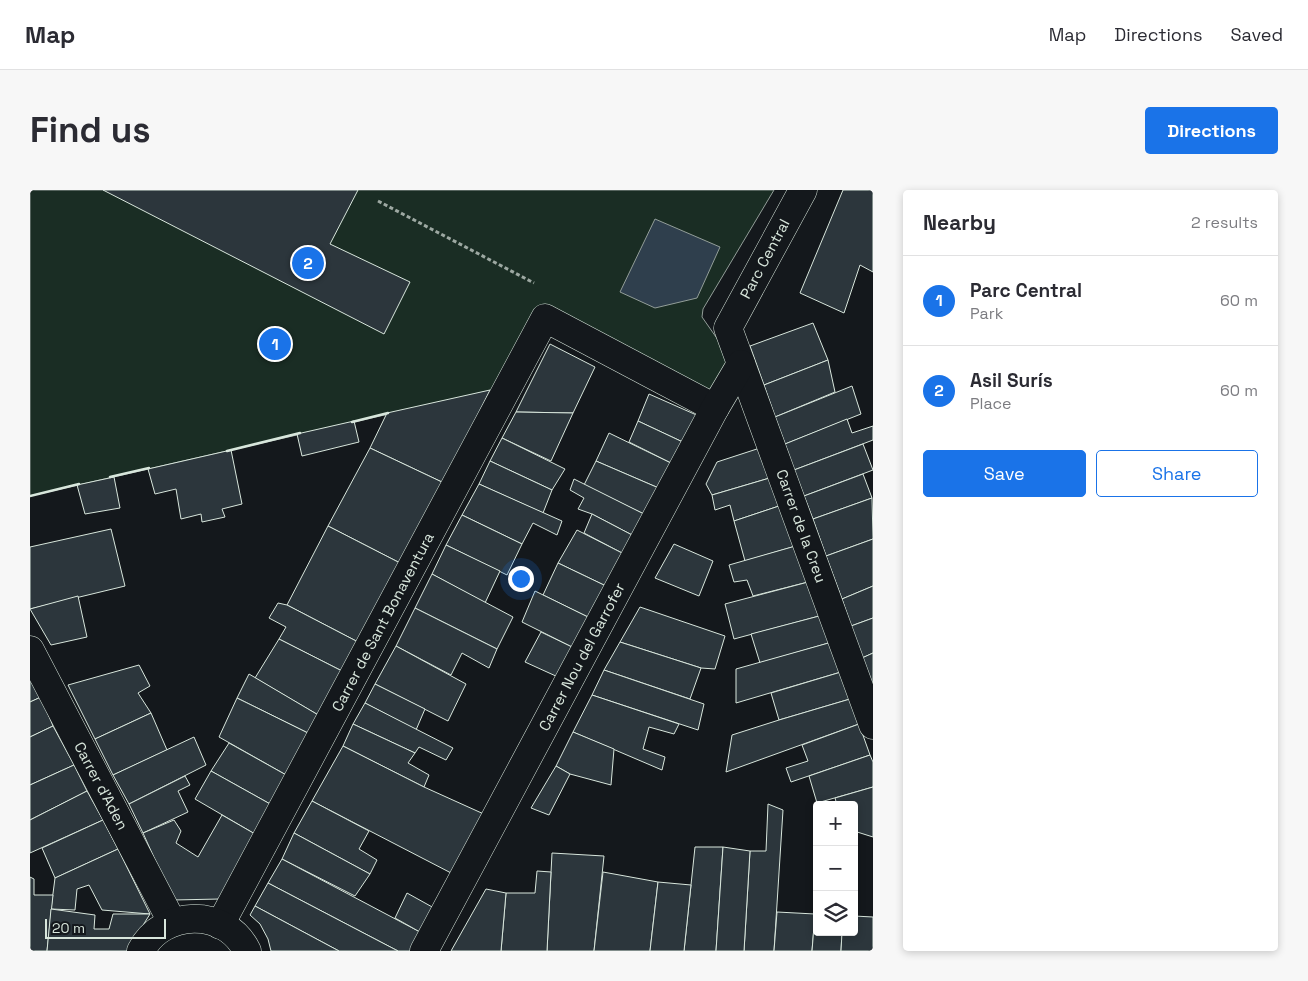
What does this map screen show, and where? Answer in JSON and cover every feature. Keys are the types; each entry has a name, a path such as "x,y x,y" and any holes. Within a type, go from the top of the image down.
{"street":[{"name":"Parc Central","path":"728,328 803,190"},
{"path":"545,318 715,408"},
{"name":"Carrer de Sant Bonaventura","path":"220,924 545,318"},
{"name":"Carrer de la Creu","path":"728,328 873,725"},
{"name":"Carrer Nou del Garrofer","path":"424,951 715,408 741,364"},
{"name":"Carrer d'Aden","path":"30,650 172,922"},
{"path":"140,951 157,931 172,922 188,918 205,919 220,924 234,933 247,951"}],"path":[{"path":"378,202 556,295 545,318"}],"green space":[{"path":"30,190 774,190 703,309 702,317 730,357 711,392 550,308 494,390 30,496"}],"water":[{"path":"655,219 720,247 697,298 655,308 620,292"}],"building":[{"path":"103,190 358,190 330,244 410,282 384,334"},
{"path":"843,190 871,190 873,192 873,272 860,265 844,313 800,293"},
{"path":"813,323 828,360 764,385 750,346"},
{"path":"550,344 595,367 573,413 516,412"},
{"path":"828,360 835,392 775,417 764,385"},
{"path":"852,386 861,414 785,444 775,417"},
{"path":"490,390 444,483 370,448 387,413"},
{"path":"649,394 701,417 687,444 638,421"},
{"path":"516,412 573,413 551,461 502,438"},
{"path":"847,419 852,433 873,426 873,440 794,470 785,444"},
{"path":"354,421 359,442 302,456 297,434"},
{"path":"638,421 687,444 675,465 629,442"},
{"path":"609,433 675,465 661,489 596,461"},
{"path":"502,438 565,469 552,490 490,461"},
{"path":"863,444 873,470 804,496 794,470"},
{"path":"763,447 773,477 712,495 706,484 717,462"},
{"path":"370,448 444,483 402,564 328,526"},
{"path":"231,450 242,504 222,509 225,517 202,522 201,514 181,519 176,489 155,494 148,469"},
{"path":"490,461 552,490 543,513 479,484"},
{"path":"596,461 661,489 646,515 584,485"},
{"path":"863,474 872,498 813,519 804,496"},
{"path":"114,477 120,508 85,514 77,485"},
{"path":"773,477 785,504 734,521 730,505 715,510 712,495"},
{"path":"574,479 646,515 634,536 592,514 578,509 584,498 570,490"},
{"path":"479,484 562,521 557,535 533,523 522,544 462,515"},
{"path":"872,498 873,539 826,556 813,519"},
{"path":"785,504 799,545 745,561 734,521"},
{"path":"592,514 634,536 624,554 584,533"},
{"path":"462,515 522,544 507,575 446,545"},
{"path":"328,526 402,564 360,643 287,605"},
{"path":"111,529 125,586 30,609 30,547"},
{"path":"577,530 624,554 606,586 558,563"},
{"path":"873,539 873,586 842,599 826,556"},
{"path":"674,544 713,561 699,596 655,578"},
{"path":"446,545 500,571 485,603 432,574"},
{"path":"799,545 812,581 753,596 747,580 734,582 729,565"},
{"path":"558,563 606,586 588,617 543,595"},
{"path":"432,574 513,617 497,649 415,608"},
{"path":"812,581 823,615 734,639 725,604"},
{"path":"873,586 873,618 851,626 842,599"},
{"path":"535,591 588,617 572,647 522,622"},
{"path":"78,596 87,637 51,645 30,609"},
{"path":"278,603 287,605 360,643 344,672 279,639 286,627 269,618"},
{"path":"640,607 725,636 715,669 701,668 620,642"},
{"path":"415,608 497,649 489,668 462,653 451,675 396,646"},
{"path":"823,615 832,642 760,663 751,634"},
{"path":"873,618 873,653 862,658 851,626"},
{"path":"541,632 572,647 558,677 525,662"},
{"path":"279,639 344,672 320,716 255,678"},
{"path":"620,642 701,668 690,699 604,670"},
{"path":"832,642 841,672 736,703 736,669"},
{"path":"396,646 466,684 448,721 375,684"},
{"path":"873,653 873,685 862,658"},
{"path":"139,665 150,686 138,693 151,713 95,739 68,685"},
{"path":"604,670 704,704 698,730 592,695"},
{"path":"841,672 850,699 779,720 771,693"},
{"path":"249,674 320,716 310,734 237,698"},
{"path":"30,678 41,697 30,702"},
{"path":"375,684 425,709 416,730 365,703"},
{"path":"592,695 679,724 674,734 649,727 643,749 665,757 662,770 573,732"},
{"path":"41,697 53,726 30,737 30,702"},
{"path":"237,698 310,734 288,776 219,737"},
{"path":"850,699 859,724 726,772 732,735"},
{"path":"365,703 453,748 446,760 419,747 415,753 353,724"},
{"path":"151,713 167,750 113,775 95,739"},
{"path":"353,724 415,753 408,763 429,775 424,787 343,746"},
{"path":"859,724 870,755 791,782 786,768 808,761 802,745"},
{"path":"53,726 74,765 30,785 30,737"},
{"path":"573,732 614,749 611,785 570,774 556,766"},
{"path":"194,737 206,765 129,804 113,775"},
{"path":"229,743 288,776 272,805 211,771"},
{"path":"343,746 424,787 486,815 453,874 312,801"},
{"path":"870,755 873,762 873,787 824,801 816,801 809,776"},
{"path":"74,765 87,791 30,820 30,785"},
{"path":"556,766 570,774 549,815 531,808"},
{"path":"211,771 272,805 255,834 195,799"},
{"path":"185,776 190,785 178,791 188,812 143,833 129,804"},
{"path":"873,787 873,837 858,832 858,801 836,801 835,798"},
{"path":"87,791 103,820 30,853 30,820"},
{"path":"312,801 369,831 359,849 377,860 370,874 294,833"},
{"path":"768,804 783,810 774,951 744,951 750,851 766,851"},
{"path":"222,815 255,834 220,899 173,900 143,833 174,820 181,831 176,843 198,857"},
{"path":"103,820 118,849 55,878 42,848"},
{"path":"294,833 370,874 355,896 282,859"},
{"path":"695,847 723,847 716,951 684,951"},
{"path":"723,847 750,851 744,951 716,951"},
{"path":"118,849 150,914 102,910 89,885 77,889 75,910 51,909 55,878"},
{"path":"552,853 604,856 594,951 547,951"},
{"path":"282,859 420,932 411,951 398,951 268,883"},
{"path":"537,871 551,872 547,951 501,951 506,893 535,893"},
{"path":"603,872 658,882 650,951 594,951"},
{"path":"30,877 34,879 34,895 53,895 47,951 30,951"},
{"path":"658,882 691,885 684,951 650,951"},
{"path":"268,883 398,951 339,951 255,906"},
{"path":"486,889 506,893 501,951 451,951"},
{"path":"407,893 434,908 420,932 395,918"},
{"path":"255,906 339,951 271,951 268,939 260,924 250,915"},
{"path":"51,909 95,915 94,929 109,929 113,914 150,914 127,951 47,951"},
{"path":"777,912 813,914 812,951 774,951"},
{"path":"858,916 873,917 873,951 841,951 842,936 858,936"},
{"path":"813,936 842,936 841,951 812,951"}],"wall":[{"path":"352,422 388,413"},
{"path":"227,451 300,433"},
{"path":"110,477 149,468"},
{"path":"30,496 79,484"}],"place":[{"name":"Asil Surís","path":"308,263"},
{"name":"Parc Central","path":"275,344"}]}
